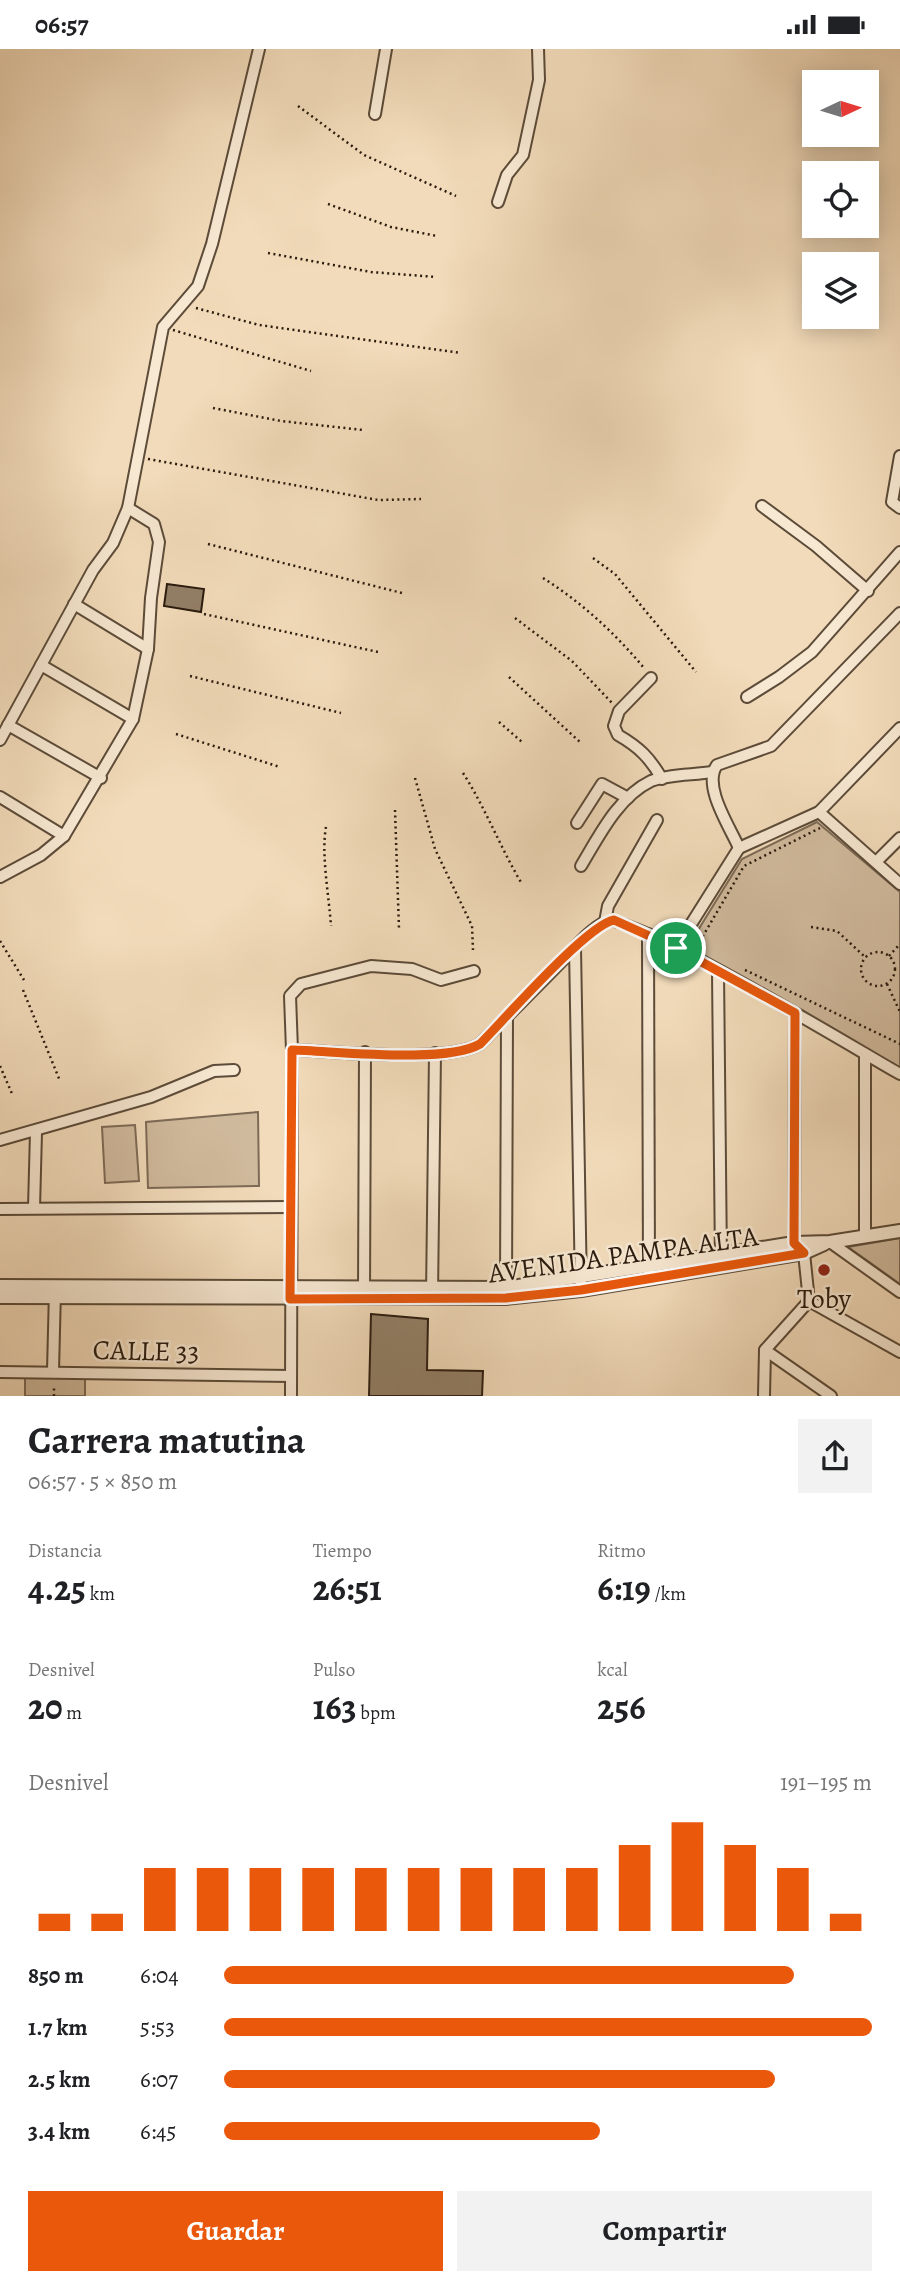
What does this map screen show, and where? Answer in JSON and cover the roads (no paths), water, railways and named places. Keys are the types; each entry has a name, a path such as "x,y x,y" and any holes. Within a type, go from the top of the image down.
{"street":[{"path":"0,740 93,570 113,543 128,508 163,327 198,286 212,244 259,49"},
{"path":"375,114 386,49"},
{"path":"498,202 507,175 523,155 540,80 538,49"},
{"path":"900,456 891,502 900,508"},
{"path":"762,506 816,546 867,591"},
{"path":"0,877 41,855 64,836 134,719 148,649 159,542 154,524 128,508"},
{"path":"747,697 812,652 900,552"},
{"path":"74,604 148,649"},
{"path":"739,848 711,784 712,772 717,765 771,746 900,613"},
{"path":"41,666 134,719"},
{"path":"651,678 619,711 615,732 644,751 662,779"},
{"path":"8,725 101,778"},
{"path":"676,948 739,848 819,812 900,728"},
{"path":"582,866 606,823 628,798 652,781 712,772"},
{"path":"578,823 602,783 628,798"},
{"path":"0,797 64,836"},
{"path":"819,812 900,884"},
{"path":"292,1050 435,1053 468,1051 480,1044 575,948 605,922 608,907 657,820"},
{"path":"876,862 900,838"},
{"path":"605,922 622,922 676,948 900,1074"},
{"path":"648,934 649,1273"},
{"path":"575,948 581,1284"},
{"path":"290,1396 292,1050 289,996 301,983 371,965 412,969 441,980 474,971"},
{"path":"718,971 721,1261"},
{"path":"764,1396 765,1350 809,1301 804,1253 794,1243 795,1013"},
{"path":"506,1288 507,1017"},
{"path":"364,1294 365,1052"},
{"path":"432,1294 435,1053"},
{"path":"865,1054 865,1237"},
{"path":"0,1140 36,1132 151,1097 214,1072 234,1070"},
{"path":"34,1208 36,1132"},
{"path":"0,1209 291,1207"},
{"name":"AVENIDA PAMPA ALTA","path":"721,1261 794,1243 831,1241 900,1231"},
{"path":"831,1241 900,1292"},
{"name":"AVENIDA PAMPA ALTA","path":"0,1297 55,1292 432,1294 506,1298 721,1261 804,1253 831,1241"},
{"name":"AVENIDA PAMPA ALTA","path":"432,1294 581,1284"},
{"name":"AVENIDA PAMPA ALTA","path":"0,1286 55,1292"},
{"path":"53,1371 55,1292"},
{"path":"809,1301 900,1352"},
{"path":"765,1350 831,1396"},
{"name":"CALLE 33","path":"0,1372 290,1375"}],"place":[{"name":"Toby","path":"824,1270"}]}
